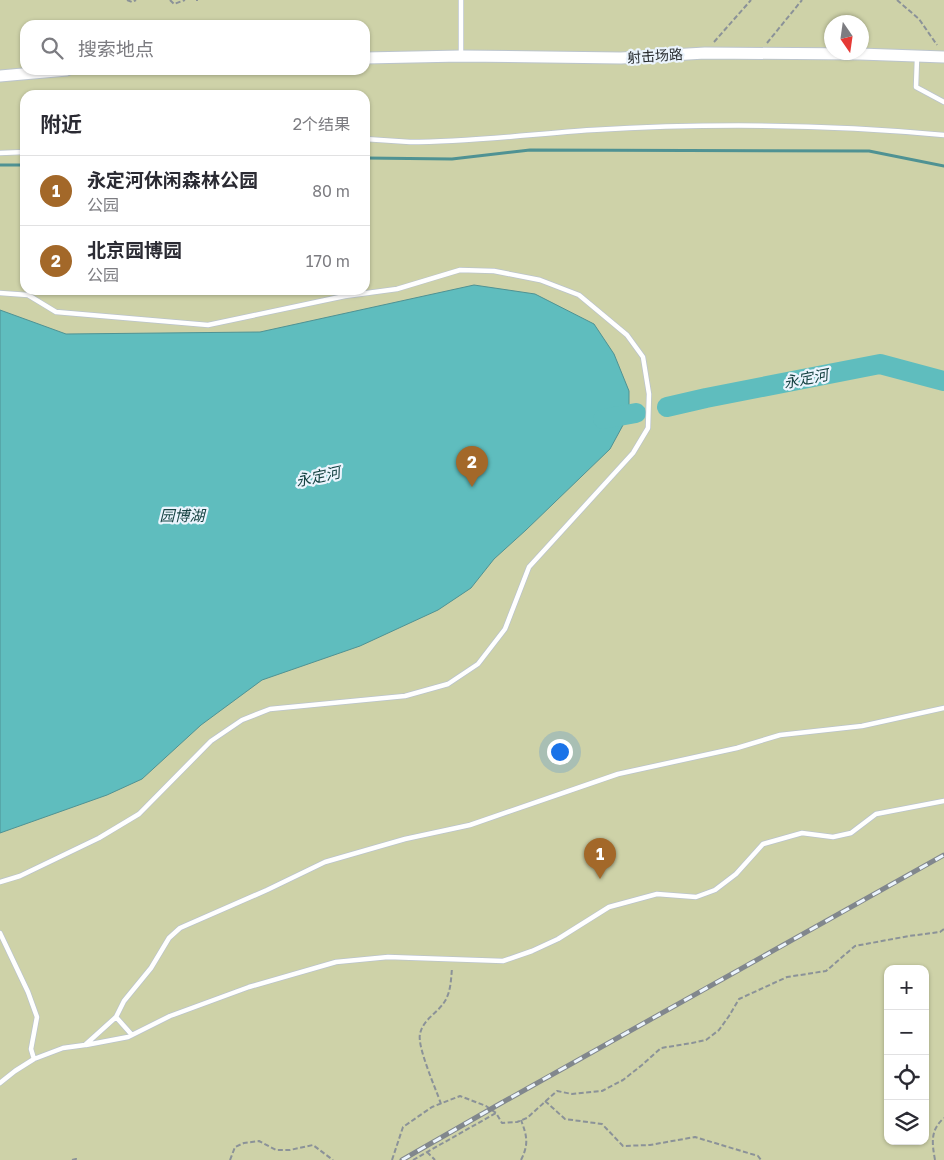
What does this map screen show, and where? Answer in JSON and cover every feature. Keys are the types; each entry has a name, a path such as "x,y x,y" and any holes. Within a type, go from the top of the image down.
{"street":[{"name":"射击场路","path":"370,58 461,56 621,58 705,53 917,56 942,52"},
{"path":"0,76 20,74"}],"lane":[{"path":"461,0 461,56"},
{"path":"917,56 916,87 944,102"},
{"path":"370,138 410,142 592,130 800,126 944,135"},
{"path":"0,153 20,152"},
{"path":"0,882 20,876 90,842 139,814 211,741 242,720 270,709 405,696 448,684 478,664 505,628 529,567 633,453 648,428 649,394 643,358 627,335 579,295 540,280 494,271 460,270 397,289 370,293"},
{"path":"0,293 20,294"},
{"path":"28,295 56,312 208,325 352,295"},
{"path":"85,1045 116,1017 124,1002 151,968 170,938 180,928 325,862 405,839 470,825 618,774 737,748 780,735 862,726 944,708"},
{"path":"0,1083 34,1059 63,1048 128,1037 170,1016 249,988 336,962 388,957 503,961 558,939 609,907 657,894 696,897 715,890 736,874 763,844 802,833 832,837 851,833 876,814 943,800"},
{"path":"0,933 38,1017 31,1050 34,1059"},
{"path":"116,1017 132,1035"}],"path":[{"path":"127,0 132,2 136,0"},
{"path":"170,0 174,4 185,0"},
{"path":"705,53 750,0"},
{"path":"759,53 802,0"},
{"path":"897,0 919,19 942,52"},
{"path":"392,1160 403,1127 432,1107 460,1096 496,1112 502,1123 517,1122 527,1118 557,1091 572,1094 602,1091 622,1080 661,1048 706,1040 719,1030 730,1016 739,999 787,977 826,971 855,946 940,932 944,929"},
{"path":"441,1104 420,1046 420,1034 426,1020 445,1002 451,986 452,960"},
{"path":"545,1101 565,1119 602,1124 624,1146 650,1145 695,1137 758,1156 761,1160"},
{"path":"413,1160 496,1112"},
{"path":"935,1160 932,1140 938,1123 944,1118"},
{"path":"521,1160 526,1150 527,1137 522,1120"},
{"path":"230,1160 235,1147 244,1143 258,1141 276,1150 290,1150 313,1145 333,1160"},
{"path":"427,1152 435,1160"},
{"path":"72,1160 79,1160"}],"green space":[{"path":"0,0 944,0 944,1160 0,1160"}],"water":[{"name":"园博湖","path":"474,285 535,294 594,324 614,354 629,391 629,414 610,449 494,559 471,588 438,610 360,646 262,680 201,725 142,779 107,795 0,833 0,310 66,334 260,332"}],"waterway":[{"path":"370,158 452,159 530,150 869,151 944,166"},
{"path":"0,165 20,165"},
{"name":"永定河","path":"667,407 880,364 944,381"},
{"name":"永定河","path":"603,419 636,413"}],"railway":[{"path":"402,1160 944,855"}],"place":[{"name":"北京园博园","path":"472,487"},
{"name":"永定河休闲森林公园","path":"600,879"}]}
